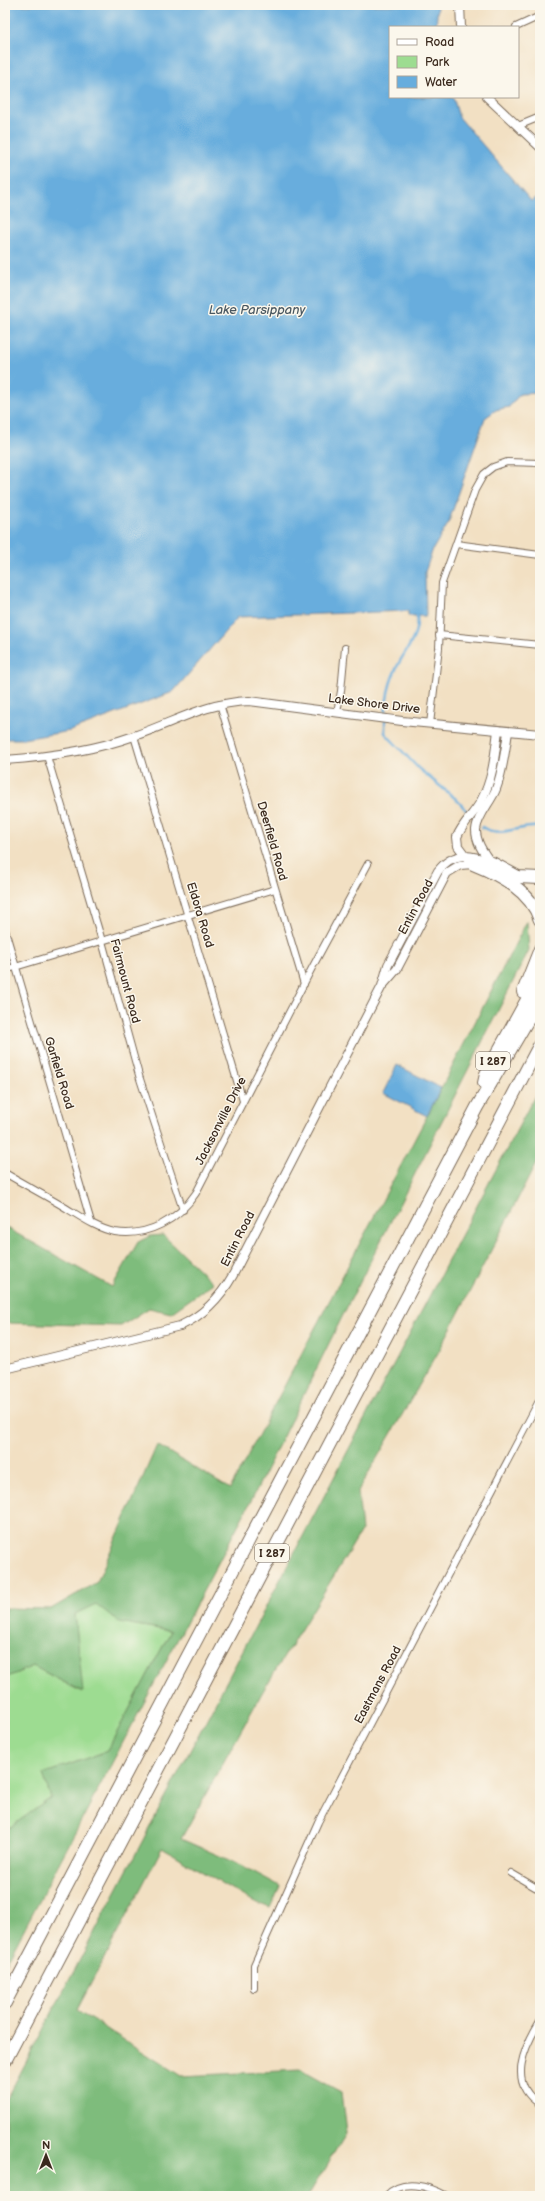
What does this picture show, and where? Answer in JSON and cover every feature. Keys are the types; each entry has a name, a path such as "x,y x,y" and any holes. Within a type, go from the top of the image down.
{"highway":[{"path":"492,863 518,877 540,878"},
{"path":"473,864 523,892 536,909 540,920"},
{"path":"517,1019 520,998 528,982 540,949"},
{"name":"I 287","path":"5,2003 477,1107 486,1074 540,976"},
{"path":"477,1107 540,1000"},
{"name":"I 287","path":"5,2061 540,1044"}],"street":[{"path":"460,5 461,26"},
{"path":"518,26 540,16"},
{"path":"488,98 540,147"},
{"path":"518,126 540,117"},
{"name":"Lake Shore Drive","path":"5,760 86,750 134,736 201,708 220,704 249,701 430,724 439,635 442,583 475,490 487,471 507,462 540,463"},
{"path":"456,544 540,554"},
{"path":"439,635 540,645"},
{"path":"337,712 341,691 345,648"},
{"name":"Deerfield Road","path":"220,704 304,984"},
{"path":"430,724 540,734"},
{"path":"473,864 458,846 457,837 481,802 489,784 498,730"},
{"path":"492,863 480,846 477,838 477,825 497,787 508,732"},
{"name":"Eldora Road","path":"134,736 243,1101"},
{"name":"Fairmount Road","path":"47,756 102,941 140,1080 183,1210"},
{"path":"464,854 492,863"},
{"name":"Entin Road","path":"5,1369 180,1326 199,1316 215,1302 233,1275 382,986 388,965 434,878 446,862 464,854"},
{"name":"Jacksonville Drive","path":"5,1173 91,1222 114,1232 136,1232 157,1227 183,1210 196,1193 368,864"},
{"name":"Entin Road","path":"382,986 397,969 447,873 460,865 473,864"},
{"path":"5,970 275,889"},
{"name":"Garfield Road","path":"5,930 91,1222"},
{"name":"Eastmans Road","path":"254,1988 254,1965 318,1822 540,1399"},
{"path":"511,1873 540,1890"},
{"path":"540,2021 528,2040 522,2057 522,2077 528,2093 540,2104"},
{"path":"386,2196 393,2190 421,2185 435,2189 447,2196"}],"green space":[{"path":"527,921 529,950 344,1313 252,1499 5,1965 5,1831 51,1798 43,1774 107,1751 171,1631 119,1622 96,1604 75,1614 83,1692 33,1666 5,1678 5,1608 51,1609 97,1582 157,1445 230,1489 427,1116"},
{"path":"540,1086 540,1156 439,1351 358,1491 362,1530 263,1691 181,1839 245,1867 280,1886 270,1908 248,1899 162,1848 77,2010 181,2076 301,2070 341,2092 346,2133 308,2196 5,2196 5,2102"},
{"path":"5,1227 112,1287 138,1242 150,1236 163,1235 213,1283 171,1313 149,1308 121,1326 5,1323"},
{"path":"96,1603 119,1622 171,1631 107,1751 43,1774 51,1798 5,1831 5,1678 33,1666 82,1692 75,1614"}],"water":[{"name":"Lake Parsippany","path":"5,5 438,5 436,26 389,26 389,98 453,98 459,117 531,201 540,196 540,393 520,394 509,407 496,410 485,418 448,524 433,549 425,572 426,616 408,616 408,611 238,617 173,692 70,731 23,739 5,739"},
{"path":"397,1065 441,1088 427,1116 383,1093"}],"waterway":[{"path":"417,615 414,637 396,669 390,684 386,708 385,733 419,769 456,799 466,810"},
{"path":"482,827 496,832 525,827 540,827"}]}
